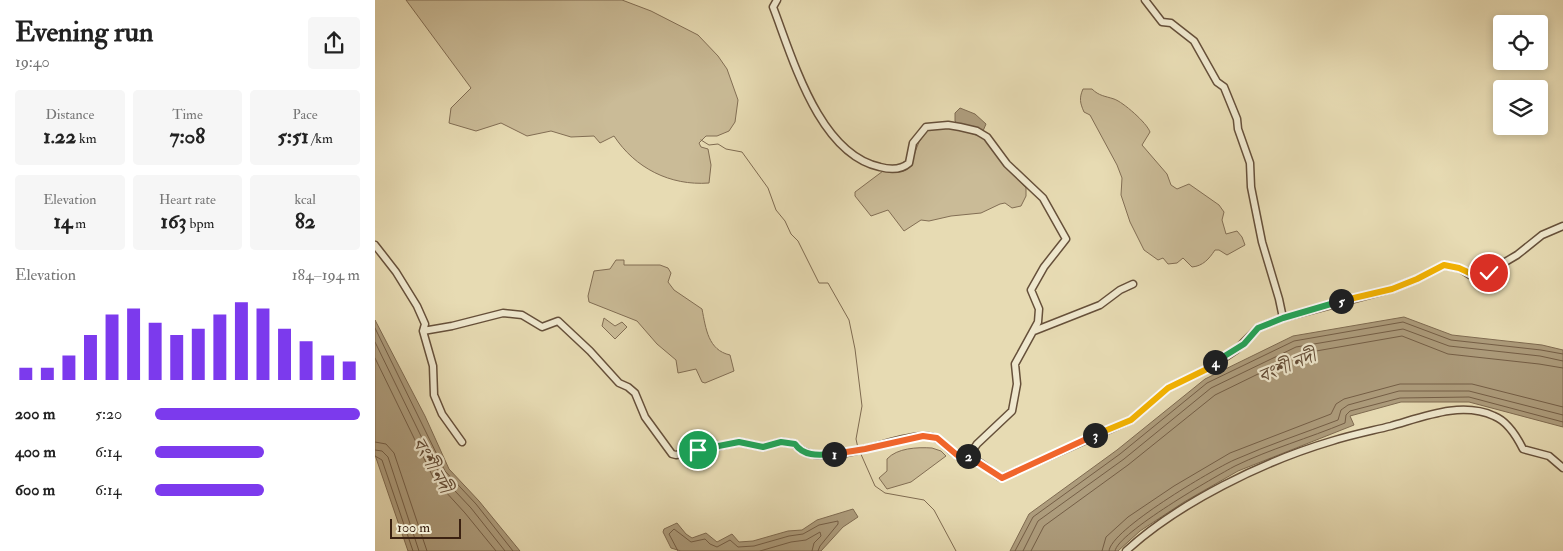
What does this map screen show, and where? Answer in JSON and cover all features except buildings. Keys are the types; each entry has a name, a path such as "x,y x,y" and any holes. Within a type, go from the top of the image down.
{"street":[{"path":"777,0 773,7 781,30 793,62 816,112 830,131 858,159 885,168 901,168 909,163 913,143 926,127 948,125 977,131 987,137 1007,164 1043,198 1066,238 1044,267 1031,290 1039,309 1038,322 1015,364 1017,384 1012,411 977,444 969,456"},
{"path":"1145,0 1162,22 1171,23 1194,41 1217,82 1224,87 1234,110 1238,129 1250,163 1251,187 1262,242 1283,318"},
{"path":"423,331 503,313 522,314 542,327 558,321 590,351 619,383 635,393 645,417 672,454 676,455 739,442 763,447 781,442 795,444 799,450 817,456 865,449 923,436 937,438 957,455 969,456 999,477 1014,473 1063,449 1131,420 1168,388 1209,368 1244,344 1258,328 1283,318 1392,289 1444,265 1459,268 1470,275 1483,275 1517,256 1542,235 1563,226"},
{"path":"375,246 396,272 417,306 425,324 423,331 433,366 434,395 442,414 462,442"},
{"path":"1034,331 1100,304 1120,290 1133,284"},
{"path":"1126,551 1140,538 1166,520 1209,494 1279,459 1331,441 1403,423 1432,412 1469,411 1496,416 1517,437 1523,450 1549,456 1563,468"}],"shaded area":[{"path":"406,0 622,0 651,11 698,35 718,56 727,69 738,100 735,122 729,131 717,136 706,136 699,143 701,147 708,149 711,165 709,183 681,181 655,173 632,157 614,136 600,143 594,136 571,137 551,131 527,136 501,123 476,131 449,123 451,108 471,88"},
{"path":"1083,89 1092,89 1118,101 1140,118 1150,132 1142,145 1167,174 1171,185 1177,189 1189,184 1219,205 1224,212 1222,220 1226,234 1237,231 1245,245 1227,255 1219,250 1215,250 1205,262 1192,267 1183,258 1177,263 1168,264 1163,258 1158,260 1144,250 1130,222 1121,195 1122,178 1117,165 1090,115 1084,112 1081,103"},
{"path":"954,127 984,138 1005,167 1026,188 1026,196 1021,206 1012,208 1005,203 981,213 951,216 929,221 921,220 904,231 888,210 871,216 855,196 855,192 883,171 899,172 907,169 927,129"},
{"path":"616,260 624,260 624,265 660,265 668,268 671,273 668,282 674,290 702,309 709,338 717,349 730,355 734,371 705,383 702,382 696,369 678,373 676,360 657,344 637,321 589,302 588,296 594,271 610,269"},
{"path":"604,318 615,326 622,322 627,327 615,339 602,326"},
{"path":"914,448 932,448 941,451 946,456 911,482 887,489 879,478 887,471 887,459 896,452"}],"water":[{"path":"960,108 975,114 986,124 983,131 957,124 955,113"},
{"name":"বংশী নদী","path":"1404,317 1452,335 1542,345 1563,350 1563,427 1469,402 1401,402 1350,416 1354,425 1238,471 1184,502 1140,531 1118,551 1010,551 1029,514 1117,450 1205,379 1293,336"},
{"name":"বংশী নদী","path":"375,320 425,416 449,469 479,501 520,551 408,551 375,455"},
{"path":"853,509 858,517 843,527 821,551 681,551 671,548 663,532 664,529 677,523 692,538 706,533 717,542 732,534 739,542 753,541 788,531 802,530 817,520"}],"waterway":[{"path":"701,140 709,145 718,144 726,149 742,152 768,188 776,210 785,221 791,234 798,241 819,283 828,283 849,320 855,349 862,406 856,439 858,448"},
{"path":"860,452 875,486 885,493 924,500 934,510 956,551"}],"route":[{"path":"698,450 727,443 739,442 750,446 763,447 781,442 795,444 799,450 817,456 865,449 923,436 937,438 957,455 969,456 1002,478 1049,455 1131,420 1168,388 1209,368 1236,350 1258,328 1283,318 1313,311 1373,292 1392,289 1444,265 1459,268 1470,275 1476,276 1489,273"}]}
